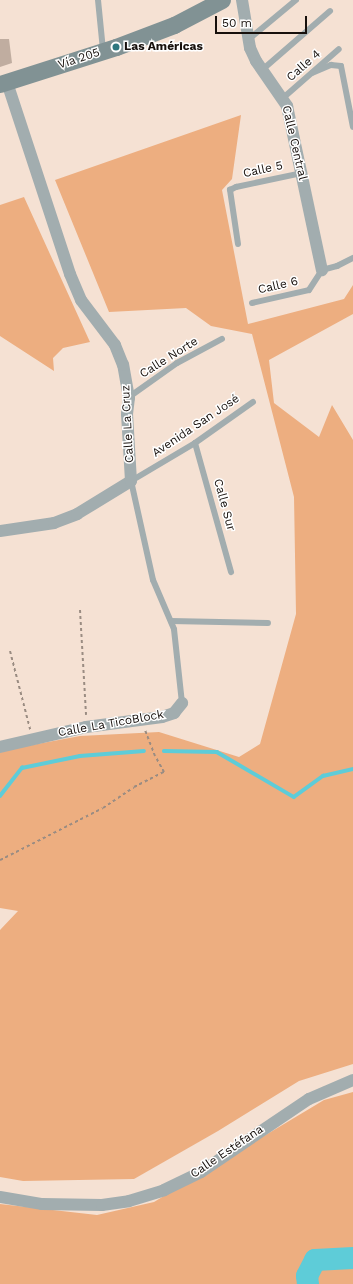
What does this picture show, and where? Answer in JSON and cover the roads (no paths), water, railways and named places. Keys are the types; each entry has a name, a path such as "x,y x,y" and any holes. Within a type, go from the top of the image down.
{"main road":[{"name":"Vía 205","path":"4,83 103,52 174,25 222,0"}],"street":[{"name":"Calle Central","path":"245,2 249,38 256,61 283,98 292,122 322,270"},
{"name":"Calle La Cruz","path":"4,83 70,274 81,300 116,345 123,365 129,398 127,414 131,481"},
{"path":"0,531 54,523 77,514 131,481"},
{"name":"Calle La TicoBlock","path":"0,747 86,727 174,714 182,703"},
{"name":"Calle Estéfana","path":"0,1197 72,1206 102,1205 129,1201 164,1190 201,1172 309,1099 353,1080"}],"lane":[{"path":"98,0 103,52"},
{"path":"249,38 296,0"},
{"path":"262,70 330,11"},
{"name":"Calle 4","path":"283,98 339,49"},
{"path":"312,73 331,65 341,66 353,127"},
{"name":"Calle 5","path":"238,244 230,190 236,186 302,173"},
{"path":"322,270 337,266 353,258"},
{"name":"Calle 6","path":"252,303 309,290 322,270"},
{"name":"Calle Norte","path":"129,398 177,363 222,339"},
{"name":"Avenida San José","path":"131,481 196,443 253,402"},
{"name":"Calle Sur","path":"196,443 231,572"},
{"name":"Calle La TicoBlock","path":"131,481 152,580 174,629 182,703"},
{"path":"171,621 268,623"}],"waterway":[{"path":"0,796 22,768 80,756 144,751"},
{"path":"164,751 217,752 294,797 323,776 353,769"},
{"path":"308,1284 307,1276 315,1260 353,1258"}],"place":[{"name":"Las Américas","path":"116,47"}]}
